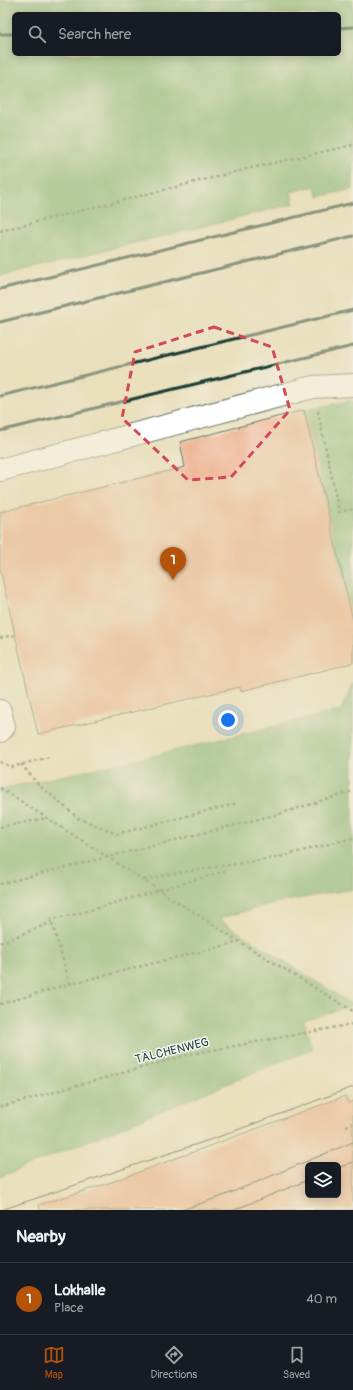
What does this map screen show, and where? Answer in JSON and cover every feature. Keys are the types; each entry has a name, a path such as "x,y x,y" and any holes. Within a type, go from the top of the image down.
{"lane":[{"path":"0,470 313,386 353,385"},
{"path":"0,711 4,727 0,731"}],"path":[{"path":"0,231 247,169 353,145"},
{"path":"313,386 339,512 353,509"},
{"path":"0,638 15,635"},
{"path":"0,762 12,767 49,757"},
{"path":"21,764 38,784 78,818 117,834 238,803"},
{"path":"0,788 240,942 353,1011"},
{"path":"0,884 279,814 353,791"},
{"path":"0,827 48,818"},
{"path":"144,880 279,857 353,838"},
{"path":"0,943 52,922 52,919 72,915 225,872"},
{"path":"52,922 70,984"},
{"path":"0,1004 70,984 240,942"},
{"name":"TÄLCHENWEG","path":"0,1108 191,1054 352,1024"},
{"path":"346,1126 353,1123"}],"highlighted area":[{"path":"214,327 272,347 290,410 231,477 188,480 122,418 135,352"}],"green space":[{"path":"0,0 353,0 353,189 318,197 315,186 291,192 294,204 0,276"},
{"path":"353,400 353,621 304,410"},
{"path":"353,682 353,889 274,903 218,919 353,1005 304,1021 312,1049 0,1177 0,789 136,760 341,710"}],"building":[{"path":"304,410 353,621 353,663 241,691 240,687 38,734 0,569 0,512 185,467 180,442"},
{"path":"345,1096 348,1103 353,1101 353,1210 40,1210 39,1205 109,1183"}],"tram line":[{"path":"1,1210 221,1136 353,1087"},
{"path":"182,1210 228,1194 353,1142"},
{"path":"341,1167 353,1162"},
{"path":"234,1210 305,1181"}],"railway":[{"path":"341,28 353,27"},
{"path":"0,34 12,34"},
{"path":"0,289 353,203"},
{"path":"0,322 353,236"},
{"path":"0,396 353,310"},
{"path":"0,431 353,346"}],"place":[{"name":"Lokhalle","path":"173,580"}]}
